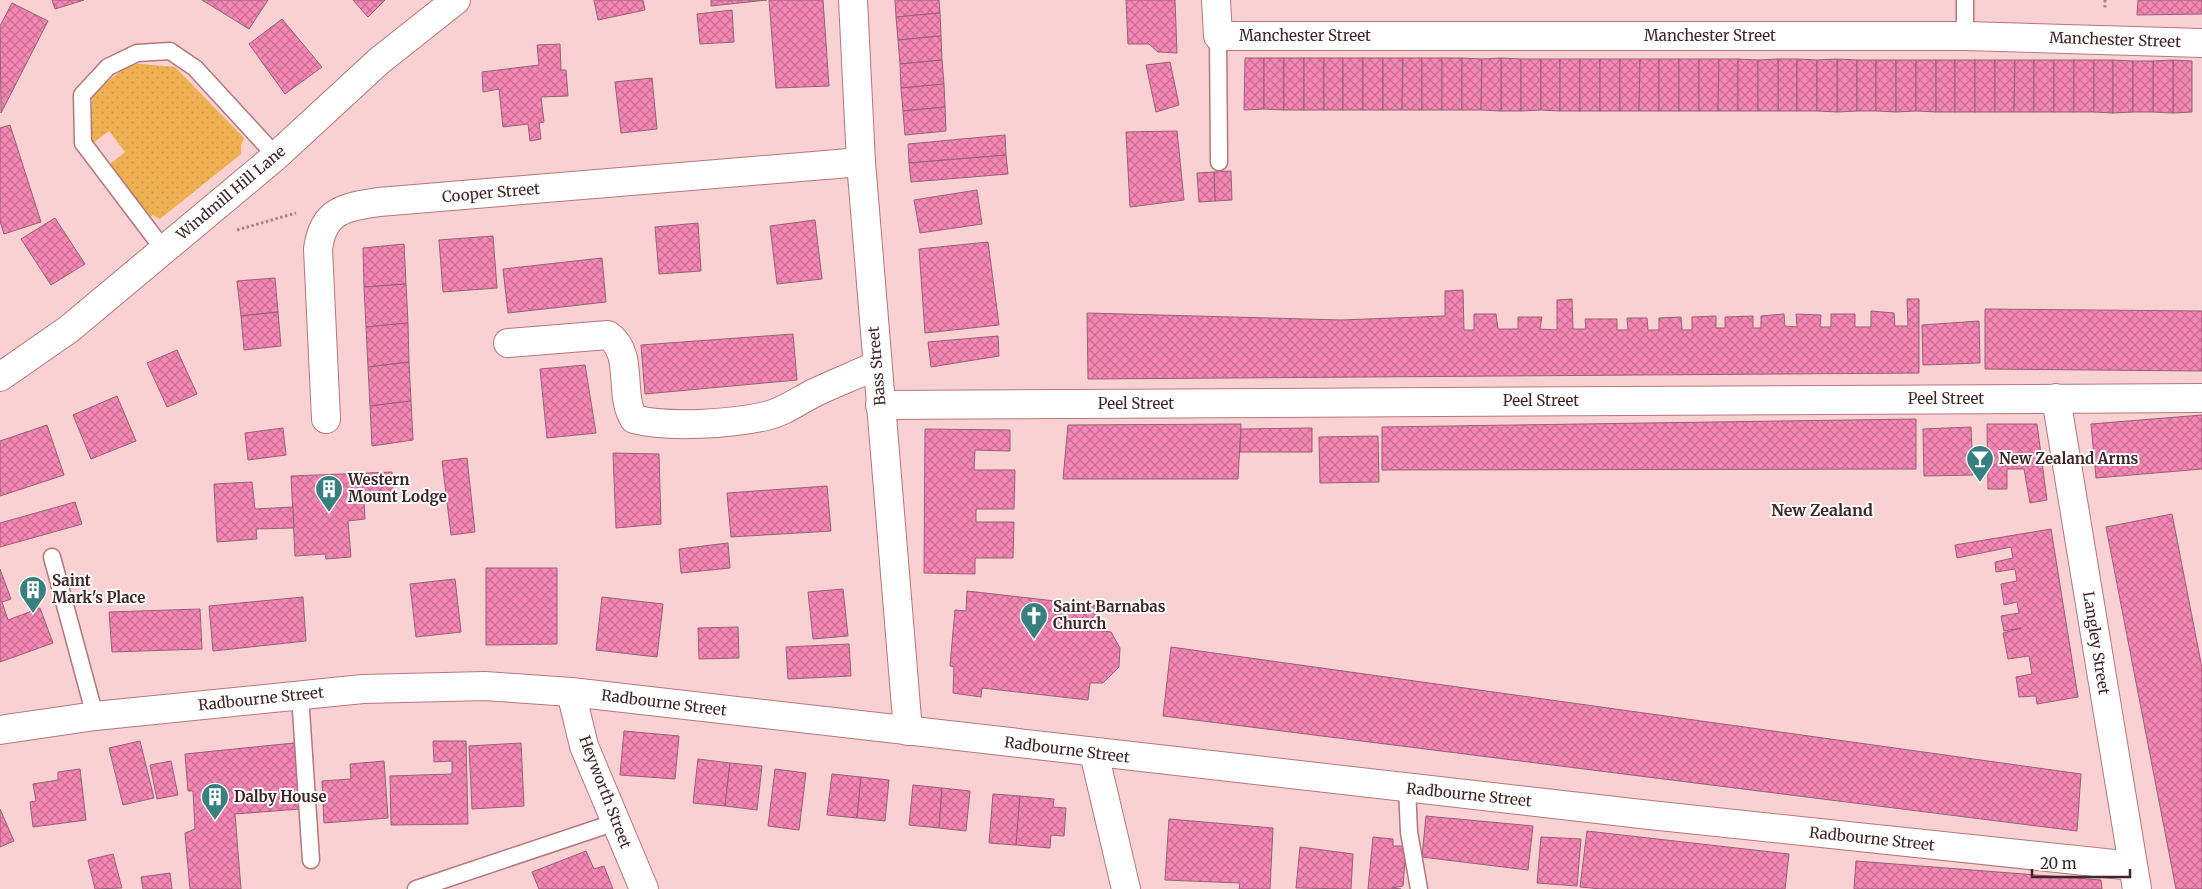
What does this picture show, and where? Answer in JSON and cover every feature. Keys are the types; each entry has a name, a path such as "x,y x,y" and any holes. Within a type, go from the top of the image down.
{"street":[{"name":"Windmill Hill Lane","path":"0,377 69,329 276,156 379,61 456,0"},
{"name":"Bass Street","path":"853,0 861,162 908,731"},
{"path":"1216,0 1218,36"},
{"name":"Manchester Street","path":"1218,36 1965,36 2202,43"},
{"name":"Cooper Street","path":"326,419 318,249 320,237 326,223 335,213 344,208 378,202 861,162"},
{"path":"508,343 608,335 620,347 624,367 625,399 629,410 634,419 652,424 696,423 767,416 790,408 812,394 877,365"},
{"name":"Langley Street","path":"2056,398 2135,878"},
{"name":"Peel Street","path":"880,406 2202,398"},
{"name":"Radbourne Street","path":"0,730 95,716 363,689 485,686 571,692 1094,754 1407,788 2135,878"},
{"name":"Heyworth Street","path":"571,692 584,746 644,889"},
{"path":"1094,754 1126,889"}],"lane":[{"path":"1965,0 1965,36"},
{"path":"1218,36 1219,162"},
{"path":"164,250 83,143 82,95 108,67 137,53 170,52 195,68 276,156"},
{"path":"52,556 95,716"},
{"path":"300,696 311,860"},
{"path":"1407,788 1409,832 1419,889"},
{"path":"416,889 616,822"}],"path":[{"path":"2105,0 2105,13"},
{"path":"229,232 302,212"}],"shaded area":[{"path":"131,63 175,67 244,138 241,145 241,154 160,219 153,215 148,217 109,165 125,152 109,131 93,143 89,138 93,93"}],"building":[{"path":"52,0 84,0 55,9"},
{"path":"202,0 268,0 249,29"},
{"path":"353,0 385,0 368,17"},
{"path":"594,0 643,0 645,10 598,20"},
{"path":"711,0 767,0 711,6"},
{"path":"769,0 823,0 829,86 776,88"},
{"path":"895,0 939,0 940,13 896,17"},
{"path":"1126,0 1175,0 1177,53 1158,52 1149,44 1128,44"},
{"path":"2138,0 2202,0 2202,14 2137,15"},
{"path":"12,3 48,21 1,113 0,26"},
{"path":"732,10 734,42 700,44 697,14"},
{"path":"940,13 941,36 898,40 896,17"},
{"path":"282,19 322,67 285,94 249,44"},
{"path":"941,36 942,60 900,64 898,40"},
{"path":"560,44 561,70 566,70 568,96 541,97 544,122 539,123 541,139 530,141 528,124 503,127 499,89 483,92 482,72 539,65 537,45"},
{"path":"1245,58 1264,58 1264,109 1244,110"},
{"path":"1264,58 1284,58 1284,110 1264,109"},
{"path":"1284,58 1304,58 1304,110 1284,110"},
{"path":"1304,58 1324,58 1324,110 1304,110"},
{"path":"1324,58 1343,58 1343,110 1324,110"},
{"path":"1343,58 1363,58 1363,110 1343,110"},
{"path":"1363,58 1383,58 1383,110 1363,110"},
{"path":"1383,58 1403,58 1402,110 1383,110"},
{"path":"1403,58 1422,58 1422,110 1402,110"},
{"path":"1422,58 1442,58 1442,110 1422,110"},
{"path":"1442,58 1462,58 1462,110 1442,110"},
{"path":"1462,58 1482,59 1481,110 1462,110"},
{"path":"1501,58 1521,59 1521,111 1501,111"},
{"path":"1501,58 1501,111 1481,110 1482,59"},
{"path":"1521,59 1541,59 1541,110 1521,111"},
{"path":"1541,59 1560,59 1560,111 1541,110"},
{"path":"1560,59 1580,59 1580,111 1560,111"},
{"path":"1580,59 1600,59 1600,111 1580,111"},
{"path":"1600,59 1620,59 1620,111 1600,111"},
{"path":"1620,59 1640,59 1639,111 1620,111"},
{"path":"1640,59 1659,59 1659,111 1639,111"},
{"path":"1659,59 1679,59 1679,111 1659,111"},
{"path":"1679,59 1699,59 1699,111 1679,111"},
{"path":"1699,59 1719,59 1718,111 1699,111"},
{"path":"1719,59 1738,59 1738,111 1718,111"},
{"path":"1738,59 1758,60 1758,111 1738,111"},
{"path":"1778,59 1797,59 1797,111 1778,111"},
{"path":"1778,59 1778,111 1758,111 1758,60"},
{"path":"1797,59 1817,60 1817,111 1797,111"},
{"path":"1837,59 1857,60 1857,111 1837,112"},
{"path":"1837,59 1837,112 1817,111 1817,60"},
{"path":"942,60 944,84 901,88 900,64"},
{"path":"1857,60 1876,60 1876,111 1857,111"},
{"path":"1876,60 1896,60 1896,112 1876,111"},
{"path":"1896,60 1916,60 1916,111 1896,112"},
{"path":"1916,60 1936,60 1936,112 1916,111"},
{"path":"1936,60 1955,60 1955,112 1936,112"},
{"path":"1955,60 1975,60 1975,112 1955,112"},
{"path":"1975,60 1995,60 1995,112 1975,112"},
{"path":"1995,60 2015,60 2014,112 1995,112"},
{"path":"2015,60 2034,60 2034,112 2014,112"},
{"path":"2034,60 2054,60 2054,112 2034,112"},
{"path":"2054,60 2074,60 2074,112 2054,112"},
{"path":"2074,60 2094,60 2094,112 2074,112"},
{"path":"2094,60 2113,60 2113,113 2094,112"},
{"path":"2113,60 2133,61 2133,112 2113,113"},
{"path":"2173,60 2192,61 2192,112 2173,113"},
{"path":"2173,60 2173,113 2153,112 2153,61"},
{"path":"2133,61 2153,61 2153,112 2133,112"},
{"path":"1170,62 1179,105 1156,112 1146,65"},
{"path":"652,78 657,129 621,133 615,82"},
{"path":"944,84 945,107 903,111 901,88"},
{"path":"945,107 946,131 905,135 903,111"},
{"path":"10,125 41,222 4,234 0,221 0,128"},
{"path":"1177,131 1184,200 1130,207 1126,132"},
{"path":"1005,135 1006,155 909,163 908,144"},
{"path":"1006,155 1008,174 911,182 909,163"},
{"path":"1231,171 1232,200 1215,201 1214,172"},
{"path":"1214,172 1215,201 1199,202 1197,173"},
{"path":"977,190 982,224 920,233 914,200"},
{"path":"55,218 85,264 51,285 21,239"},
{"path":"815,220 822,279 777,284 770,226"},
{"path":"698,223 701,271 659,274 655,227"},
{"path":"493,236 497,288 443,292 439,240"},
{"path":"988,242 999,325 925,333 919,249"},
{"path":"404,244 406,284 364,287 363,248"},
{"path":"602,258 606,302 508,313 503,269"},
{"path":"275,278 278,312 241,316 237,281"},
{"path":"406,284 408,323 366,327 364,287"},
{"path":"1463,290 1464,330 1474,330 1474,314 1496,314 1498,329 1518,329 1518,317 1542,317 1540,329 1557,330 1557,300 1572,299 1573,329 1586,329 1585,319 1617,319 1617,330 1628,330 1627,318 1647,318 1648,330 1659,330 1659,318 1681,317 1682,330 1692,330 1692,317 1716,316 1716,328 1725,328 1725,317 1753,316 1753,328 1761,328 1761,316 1784,314 1785,326 1797,327 1796,314 1821,315 1820,327 1831,327 1831,314 1855,314 1855,327 1871,327 1871,311 1894,313 1895,326 1908,326 1907,299 1919,299 1919,373 1088,379 1087,313 1341,320 1445,316 1445,291"},
{"path":"1985,309 2202,311 2202,371 1985,369"},
{"path":"278,312 281,346 244,350 241,316"},
{"path":"1979,321 1980,363 1923,365 1922,325"},
{"path":"408,323 409,362 368,367 366,327"},
{"path":"793,334 797,380 645,394 641,345"},
{"path":"998,336 999,356 931,367 928,342"},
{"path":"177,350 197,394 167,407 147,363"},
{"path":"409,362 411,401 370,406 368,367"},
{"path":"585,365 596,433 547,438 540,369"},
{"path":"117,396 136,441 91,459 73,415"},
{"path":"411,401 413,440 372,446 370,406"},
{"path":"2202,415 2202,469 2096,478 2091,424"},
{"path":"1916,419 1916,469 1382,470 1382,427"},
{"path":"1241,424 1238,479 1063,479 1068,425"},
{"path":"1987,424 2037,424 2047,500 2030,503 2024,469 2007,469 2007,489 1988,489"},
{"path":"47,425 64,475 0,496 0,441"},
{"path":"1971,427 1973,475 1924,476 1923,429"},
{"path":"283,428 286,455 248,460 245,433"},
{"path":"1312,428 1312,452 1240,452 1241,429"},
{"path":"925,429 1010,430 1010,451 975,450 974,470 1015,470 1014,509 976,509 976,522 1014,522 1013,558 975,558 975,574 924,573"},
{"path":"1378,436 1379,482 1320,483 1319,437"},
{"path":"613,453 659,454 661,524 616,528"},
{"path":"467,458 475,532 451,535 442,461"},
{"name":"Western Mount Lodge","path":"392,472 393,498 364,501 365,519 348,521 351,557 326,559 325,554 295,556 291,476"},
{"path":"252,482 255,509 293,507 294,528 256,529 257,539 217,542 214,484"},
{"path":"827,486 831,531 731,537 727,493"},
{"path":"75,502 82,524 0,547 0,523"},
{"path":"2172,514 2202,668 2202,889 2176,889 2106,527"},
{"path":"2051,529 2078,697 2037,704 2036,696 2019,697 2016,677 2032,674 2029,656 2008,659 2003,633 2021,628 2004,631 2001,616 2019,613 2017,602 2004,605 2001,584 2017,581 2015,569 1996,572 1995,562 2013,558 2011,547 1957,558 1955,545"},
{"path":"728,543 730,568 681,573 679,549"},
{"path":"486,568 557,568 557,644 486,645"},
{"name":"Saint Mark's Place","path":"0,569 11,599 2,602 8,620 40,608 53,643 0,662"},
{"path":"455,579 461,632 416,637 410,584"},
{"path":"843,589 848,636 813,639 808,592"},
{"name":"Saint Barnabas Church","path":"967,591 1099,606 1096,630 1111,632 1120,648 1119,667 1103,683 1090,683 1088,700 982,688 981,697 953,693 954,667 950,666 955,610 966,611"},
{"path":"303,597 306,641 213,651 209,606"},
{"path":"602,597 663,604 657,657 596,650"},
{"path":"200,609 202,649 112,652 109,612"},
{"path":"738,627 739,658 699,659 698,628"},
{"path":"849,644 851,676 788,679 786,647"},
{"path":"1171,647 2081,774 2077,831 1163,716"},
{"path":"624,731 679,736 675,779 620,775"},
{"path":"140,741 154,798 123,805 109,748"},
{"path":"433,741 466,741 468,824 391,825 390,776 452,774 452,761 434,762"},
{"name":"Dalby House","path":"294,743 300,809 235,814 241,889 190,889 185,833 195,829 193,791 188,791 185,754"},
{"path":"521,743 524,806 472,809 469,746"},
{"path":"698,759 730,763 725,806 693,803"},
{"path":"171,761 178,795 157,799 150,765"},
{"path":"384,761 388,818 324,823 322,781 351,779 350,764"},
{"path":"730,763 762,766 757,810 725,806"},
{"path":"80,769 86,820 33,827 30,802 36,801 33,784 58,780 58,772"},
{"path":"775,769 806,773 799,830 768,826"},
{"path":"832,774 861,777 857,818 827,815"},
{"path":"861,777 889,780 885,821 857,818"},
{"path":"913,785 942,788 939,828 909,825"},
{"path":"942,788 970,791 966,831 939,828"},
{"path":"993,794 1020,796 1016,845 989,843"},
{"path":"1020,796 1054,799 1053,807 1066,808 1064,836 1051,835 1050,848 1016,845"},
{"path":"0,809 14,841 0,847"},
{"path":"1426,816 1533,826 1528,870 1422,857"},
{"path":"1169,819 1273,828 1270,889 1239,889 1240,883 1165,880"},
{"path":"1587,831 1789,854 1785,889 1601,889 1580,887"},
{"path":"1373,837 1393,839 1393,846 1406,846 1403,886 1392,888 1401,889 1368,889"},
{"path":"1541,837 1581,839 1577,886 1537,883"},
{"path":"1300,847 1353,854 1351,889 1296,888"},
{"path":"586,851 594,869 604,866 613,889 539,889 532,872"},
{"path":"113,854 122,888 95,889 88,860"},
{"path":"1856,861 2101,880 2102,889 1854,889"},
{"path":"170,873 172,889 143,889 141,877"}],"place":[{"name":"New Zealand Arms","path":"1980,483"},
{"name":"Western Mount Lodge","path":"329,513"},
{"name":"Saint Mark's Place","path":"33,614"},
{"name":"Saint Barnabas Church","path":"1034,640"},
{"name":"Dalby House","path":"215,821"}],"district":[{"name":"New Zealand","path":"1822,510"}]}
